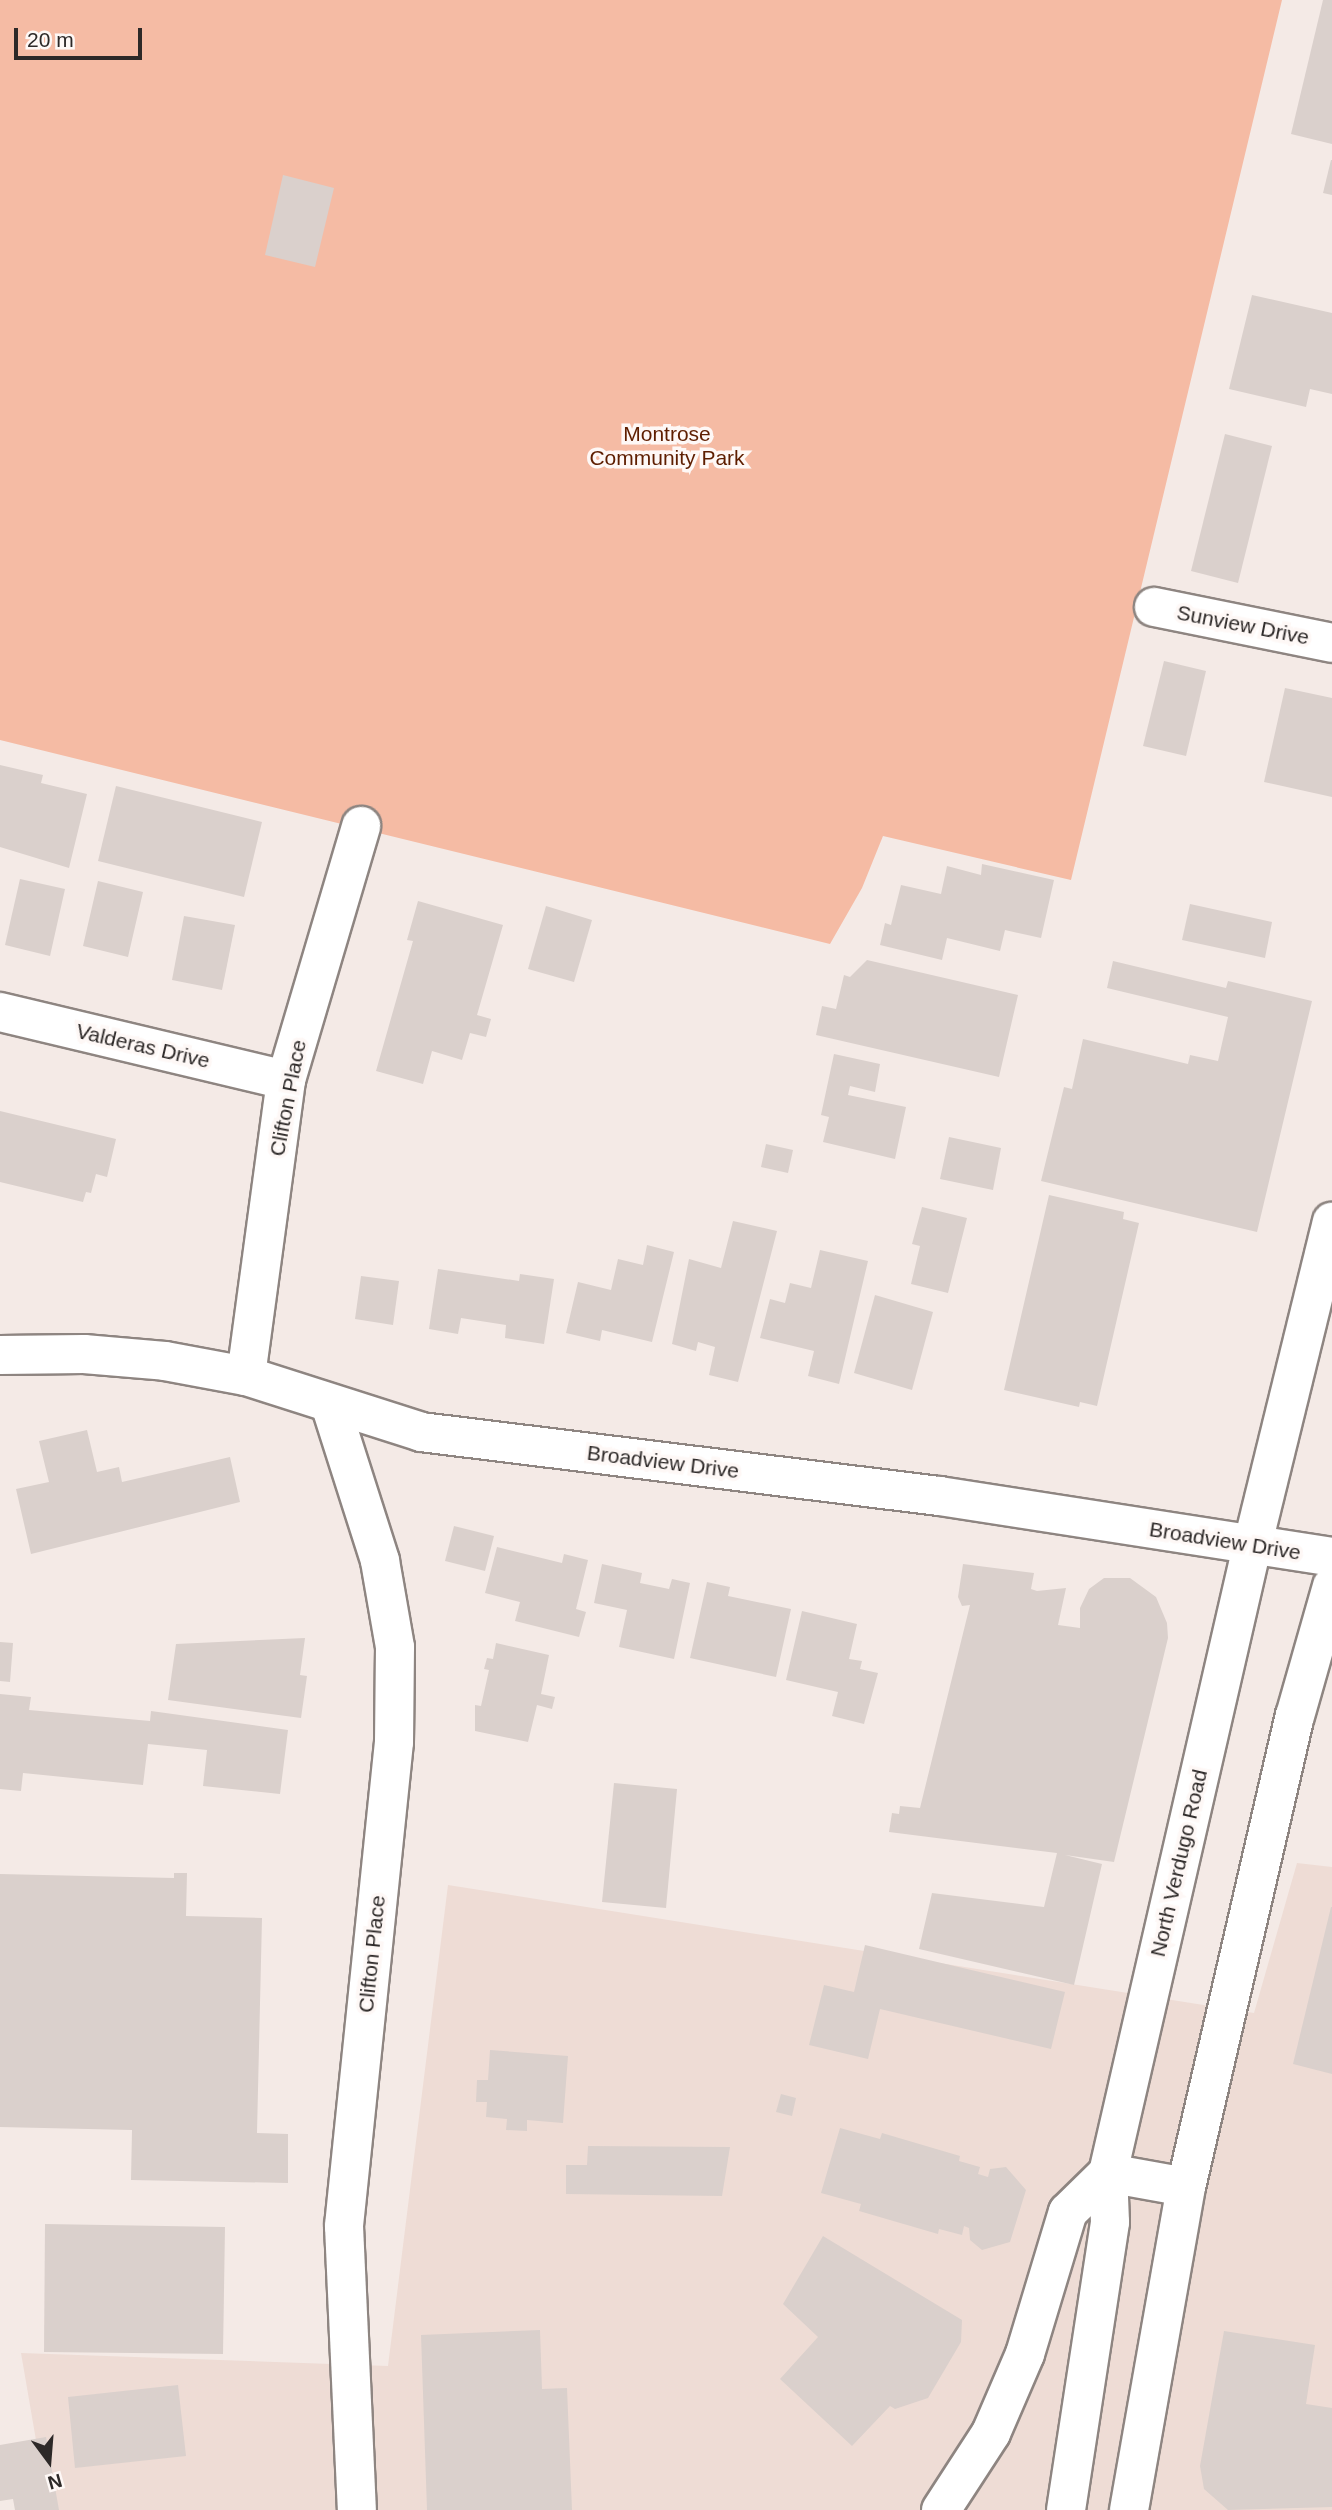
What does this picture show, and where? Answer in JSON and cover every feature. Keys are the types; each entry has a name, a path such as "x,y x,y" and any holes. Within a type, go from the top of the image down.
{"street":[{"name":"Sunview Drive","path":"1154,607 1332,643"},
{"name":"Clifton Place","path":"246,1376 286,1080 361,826"},
{"name":"Valderas Drive","path":"0,1012 286,1080"},
{"name":"North Verdugo Road","path":"1066,2510 1110,2222 1108,2172 1252,1547 1332,1222"},
{"name":"Broadview Drive","path":"0,1355 84,1353 165,1361 246,1376 331,1407 421,1432 939,1496 1252,1547 1332,1557"},
{"name":"Clifton Place","path":"331,1407 380,1561 395,1647 394,1742 344,2226 357,2510"},
{"path":"1129,2510 1186,2187 1295,1716 1332,1586"},
{"path":"941,2510 991,2433 1025,2354 1068,2212 1108,2172 1186,2187"}],"shaded area":[{"path":"1297,1863 1332,1867 1332,2510 48,2510 21,2353 388,2366 448,1885 1254,2013"}],"green space":[{"name":"Montrose Community Park","path":"0,0 1282,0 1071,880 883,836 862,888 830,944 0,740"}],"building":[{"path":"1323,0 1332,0 1332,144 1291,134"},
{"path":"1332,160 1332,195 1323,193"},
{"path":"283,175 334,188 315,267 265,255"},
{"path":"1252,295 1332,313 1332,394 1310,389 1306,407 1229,389"},
{"path":"1225,434 1272,446 1238,583 1191,571"},
{"path":"1164,661 1206,671 1186,756 1143,746"},
{"path":"1285,688 1332,698 1332,797 1264,782"},
{"path":"0,765 43,775 41,783 87,794 69,868 0,847"},
{"path":"116,786 262,822 244,897 98,861"},
{"path":"982,864 1054,880 1041,938 1005,930 1000,951 947,938 942,960 880,945 885,923 891,925 901,885 941,894 947,866 981,875"},
{"path":"20,879 65,889 50,956 5,945"},
{"path":"98,881 143,892 128,957 83,946"},
{"path":"418,901 503,925 477,1015 491,1019 486,1037 470,1033 462,1060 432,1051 423,1084 376,1071 413,941 407,940"},
{"path":"1190,904 1272,922 1265,958 1182,940"},
{"path":"546,906 592,920 574,982 528,969"},
{"path":"184,916 235,925 222,990 172,980"},
{"path":"867,960 1018,995 999,1077 816,1035 822,1006 836,1009 844,975 850,977"},
{"path":"1113,961 1226,988 1228,981 1312,1001 1257,1232 1041,1181 1064,1087 1072,1089 1083,1039 1188,1064 1190,1055 1218,1061 1228,1017 1107,988"},
{"path":"834,1054 880,1064 875,1092 850,1086 848,1095 906,1107 895,1159 823,1142 829,1117 821,1115"},
{"path":"0,1111 116,1139 107,1177 96,1174 91,1193 86,1192 83,1202 0,1182"},
{"path":"949,1137 1001,1148 993,1190 940,1179"},
{"path":"766,1144 793,1150 788,1173 761,1167"},
{"path":"1049,1195 1124,1212 1123,1219 1139,1223 1097,1406 1080,1402 1079,1407 1004,1390"},
{"path":"922,1207 967,1218 948,1293 911,1284 920,1246 912,1244"},
{"path":"733,1221 777,1231 738,1382 709,1375 715,1347 698,1342 696,1351 672,1344 689,1259 721,1268"},
{"path":"647,1245 674,1252 652,1342 602,1330 600,1341 566,1333 578,1282 611,1290 618,1259 643,1265"},
{"path":"820,1250 868,1261 839,1384 808,1376 814,1351 760,1338 770,1299 785,1303 790,1283 811,1288"},
{"path":"438,1269 519,1281 520,1274 554,1279 544,1344 505,1338 506,1325 461,1318 458,1334 429,1329"},
{"path":"361,1276 399,1281 393,1325 355,1319"},
{"path":"875,1295 933,1312 912,1390 854,1373"},
{"path":"87,1430 97,1472 119,1467 122,1482 230,1457 240,1502 31,1554 16,1489 49,1482 39,1441"},
{"path":"454,1526 494,1536 485,1571 445,1561"},
{"path":"497,1547 562,1563 564,1554 588,1560 576,1609 586,1612 579,1637 515,1621 520,1602 485,1593"},
{"path":"602,1564 642,1573 640,1583 669,1589 672,1579 690,1583 674,1659 619,1647 627,1610 594,1603"},
{"path":"963,1564 1034,1573 1031,1589 1037,1591 1066,1588 1058,1625 1080,1628 1080,1608 1089,1589 1104,1578 1130,1578 1156,1597 1167,1623 1168,1638 1114,1862 1065,1855 1102,1864 1074,1985 919,1949 932,1893 1044,1907 1057,1853 889,1832 892,1813 899,1814 900,1806 920,1808 970,1605 962,1606 958,1597"},
{"path":"707,1582 730,1587 728,1596 791,1609 776,1677 690,1658"},
{"path":"802,1611 857,1624 849,1659 862,1661 860,1669 878,1673 864,1724 832,1716 838,1692 786,1680"},
{"path":"305,1638 300,1675 307,1676 301,1718 168,1700 176,1644"},
{"path":"0,1642 13,1643 10,1682 0,1681"},
{"path":"496,1643 549,1655 541,1694 555,1697 552,1709 537,1705 528,1742 475,1731 475,1705 481,1706 489,1670 484,1669 487,1658 493,1659"},
{"path":"0,1694 31,1697 29,1710 150,1721 151,1711 288,1730 280,1794 203,1786 207,1750 148,1744 143,1785 23,1773 21,1791 0,1789"},
{"path":"614,1783 677,1789 666,1908 602,1902"},
{"path":"174,1873 187,1873 186,1916 262,1918 257,2133 288,2134 288,2183 131,2180 132,2130 0,2127 0,1874 174,1878"},
{"path":"1332,1907 1332,2074 1293,2064"},
{"path":"865,1945 1065,1992 1051,2049 880,2009 868,2059 809,2045 824,1985 854,1992"},
{"path":"490,2050 568,2056 563,2123 527,2120 527,2131 506,2130 507,2119 486,2117 487,2102 476,2102 477,2080 488,2080"},
{"path":"781,2094 796,2098 792,2116 776,2112"},
{"path":"840,2128 880,2139 882,2133 960,2156 959,2161 980,2167 978,2174 988,2177 990,2169 1006,2167 1026,2190 1010,2242 982,2250 970,2240 969,2228 964,2226 962,2235 939,2229 938,2234 859,2211 861,2204 821,2193"},
{"path":"588,2146 730,2147 722,2196 566,2194 566,2165 587,2165"},
{"path":"45,2224 225,2227 223,2354 44,2352"},
{"path":"823,2236 962,2320 961,2342 928,2398 895,2409 890,2406 852,2446 780,2379 818,2337 783,2304"},
{"path":"540,2330 542,2389 567,2388 572,2510 427,2510 421,2335"},
{"path":"1224,2331 1315,2345 1306,2404 1332,2408 1332,2507 1228,2510 1204,2489 1200,2466"},
{"path":"178,2385 186,2456 75,2468 68,2397"},
{"path":"46,2437 59,2510 15,2510 13,2499 0,2501 0,2445"}]}
